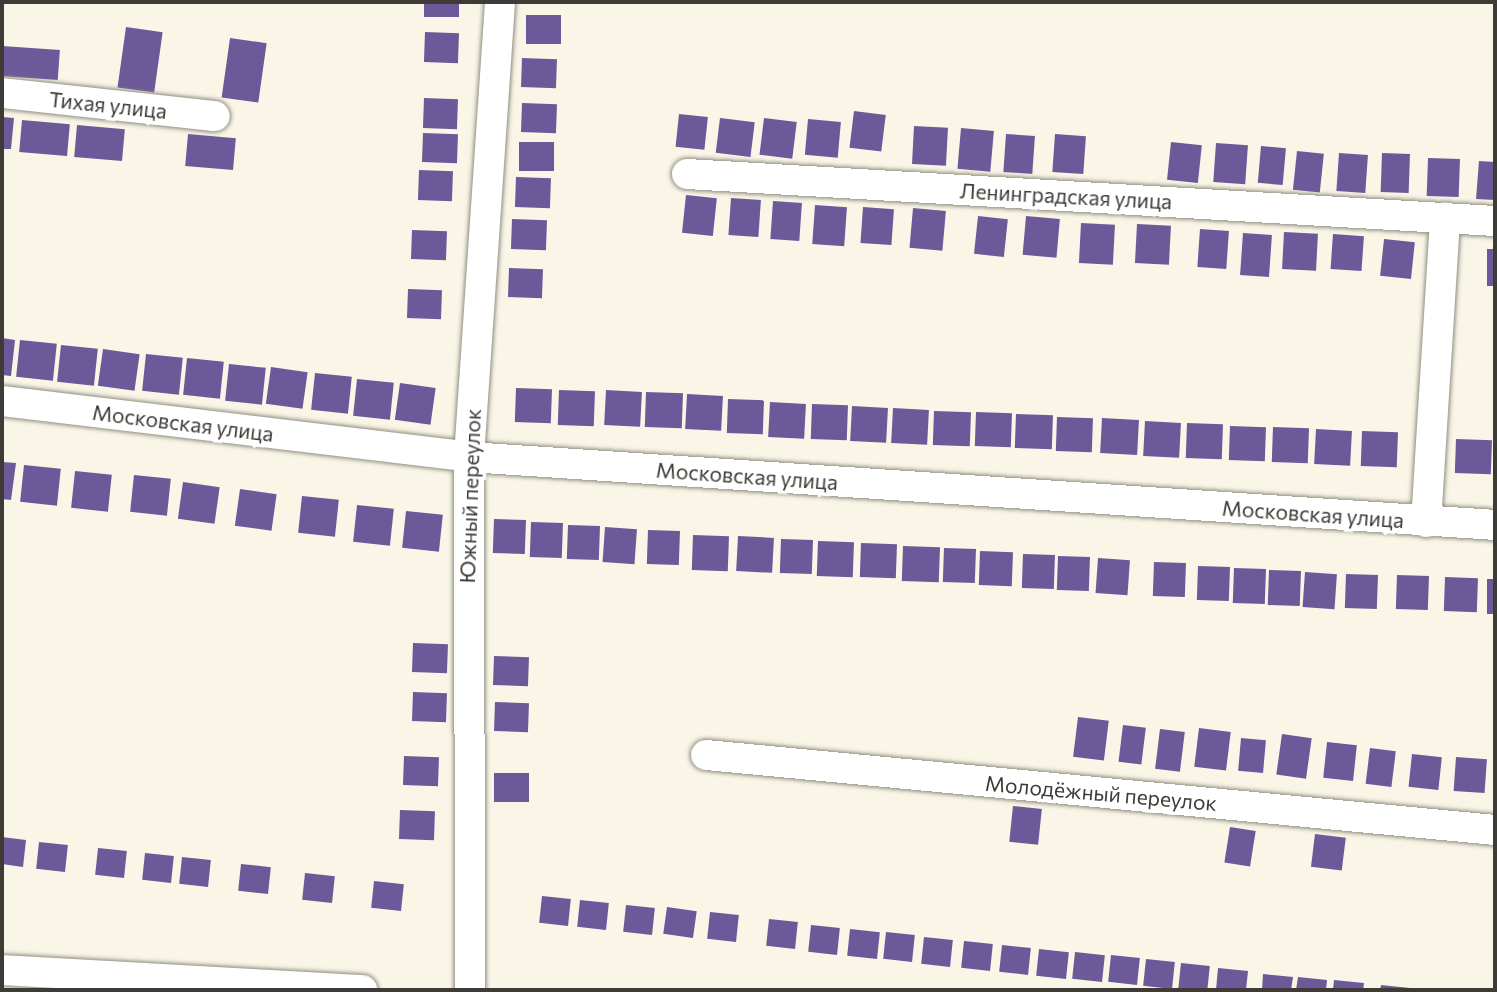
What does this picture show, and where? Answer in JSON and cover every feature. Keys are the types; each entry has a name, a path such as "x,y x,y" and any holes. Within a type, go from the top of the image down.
{"street":[{"name":"Южный переулок","path":"470,990 469,457 500,2"},
{"name":"Тихая улица","path":"2,93 215,116"},
{"name":"Ленинградская улица","path":"687,174 1495,221"},
{"path":"1426,522 1445,218"},
{"name":"Московская улица","path":"2,401 469,457 1495,526"},
{"name":"Молодёжный переулок","path":"706,755 1495,830"},
{"path":"2,970 362,990"}],"building":[{"path":"424,2 459,2 459,17 424,17"},
{"path":"526,15 561,15 561,44 526,44"},
{"path":"126,27 163,32 154,93 118,87"},
{"path":"425,32 459,33 458,63 424,62"},
{"path":"230,38 267,43 258,103 222,97"},
{"path":"2,46 60,50 58,80 2,76"},
{"path":"522,58 557,59 556,88 521,87"},
{"path":"424,98 458,99 457,129 423,128"},
{"path":"522,103 557,104 556,133 521,132"},
{"path":"854,111 886,115 881,152 849,148"},
{"path":"679,114 708,117 704,150 676,147"},
{"path":"2,117 14,118 11,149 2,149"},
{"path":"720,118 755,122 750,157 716,153"},
{"path":"764,118 797,122 792,159 759,155"},
{"path":"808,119 841,122 838,158 805,155"},
{"path":"22,120 70,124 67,156 19,152"},
{"path":"77,125 125,129 122,161 74,157"},
{"path":"914,126 948,128 946,166 912,164"},
{"path":"961,128 994,131 990,172 957,169"},
{"path":"423,133 458,134 457,163 422,162"},
{"path":"188,134 236,138 233,170 185,166"},
{"path":"1006,134 1035,136 1032,174 1003,172"},
{"path":"1055,134 1086,136 1083,174 1052,172"},
{"path":"519,142 554,142 554,171 519,171"},
{"path":"1171,142 1202,145 1198,183 1167,180"},
{"path":"1216,143 1248,145 1245,184 1213,182"},
{"path":"1261,146 1286,148 1283,185 1258,183"},
{"path":"1297,151 1324,154 1320,193 1293,190"},
{"path":"1339,153 1368,155 1365,193 1336,191"},
{"path":"1382,153 1410,154 1409,193 1381,192"},
{"path":"1428,158 1460,159 1459,197 1427,196"},
{"path":"1479,161 1495,162 1495,200 1476,199"},
{"path":"419,170 453,171 452,201 418,200"},
{"path":"516,177 551,178 550,208 515,207"},
{"path":"686,195 717,198 713,236 682,233"},
{"path":"731,198 761,200 758,237 728,235"},
{"path":"773,201 802,203 799,241 770,239"},
{"path":"815,205 847,207 844,246 812,244"},
{"path":"863,207 894,209 891,245 860,243"},
{"path":"913,208 946,211 942,251 910,248"},
{"path":"978,216 1008,219 1004,257 974,254"},
{"path":"1026,216 1060,219 1056,258 1023,255"},
{"path":"512,219 547,220 546,250 511,249"},
{"path":"1081,223 1115,225 1113,265 1079,263"},
{"path":"1137,224 1171,226 1169,265 1135,263"},
{"path":"1200,229 1229,231 1226,269 1197,267"},
{"path":"412,230 447,231 446,260 411,259"},
{"path":"1284,232 1318,234 1316,271 1282,269"},
{"path":"1243,233 1272,235 1269,277 1240,275"},
{"path":"1333,234 1364,236 1361,271 1331,269"},
{"path":"1384,239 1415,242 1411,279 1380,276"},
{"path":"1487,249 1495,249 1495,286 1487,286"},
{"path":"509,268 543,269 542,298 508,297"},
{"path":"408,289 442,290 441,319 407,318"},
{"path":"2,338 15,340 11,376 2,375"},
{"path":"20,340 57,344 53,381 16,377"},
{"path":"61,345 98,349 94,386 57,382"},
{"path":"103,349 140,354 134,391 98,386"},
{"path":"146,354 183,358 179,395 142,391"},
{"path":"187,358 224,362 220,399 183,395"},
{"path":"229,364 266,368 262,405 225,401"},
{"path":"271,367 308,372 302,409 266,404"},
{"path":"315,373 352,377 348,414 311,410"},
{"path":"357,379 394,383 390,420 353,416"},
{"path":"400,383 436,388 431,425 395,420"},
{"path":"516,388 552,389 551,423 515,422"},
{"path":"559,390 595,391 594,426 558,425"},
{"path":"606,390 642,392 640,427 604,425"},
{"path":"646,392 683,393 682,428 645,427"},
{"path":"687,394 723,396 721,431 685,429"},
{"path":"728,399 764,400 763,434 727,433"},
{"path":"770,402 806,404 804,439 768,437"},
{"path":"812,404 848,405 847,440 811,439"},
{"path":"852,406 888,408 886,443 850,441"},
{"path":"893,408 929,410 927,445 891,443"},
{"path":"934,411 971,412 970,446 933,445"},
{"path":"976,412 1012,413 1011,447 975,446"},
{"path":"1016,414 1053,415 1052,449 1015,448"},
{"path":"1057,417 1093,418 1092,452 1056,451"},
{"path":"1102,418 1139,420 1137,455 1100,453"},
{"path":"1145,421 1181,423 1179,458 1143,456"},
{"path":"1187,423 1223,424 1222,459 1186,458"},
{"path":"1230,426 1266,427 1265,461 1229,460"},
{"path":"1273,427 1309,428 1308,463 1272,462"},
{"path":"1316,429 1352,431 1350,466 1314,464"},
{"path":"1362,431 1398,432 1397,467 1361,466"},
{"path":"1456,439 1492,440 1491,474 1455,473"},
{"path":"2,462 16,463 11,500 2,499"},
{"path":"24,465 61,469 57,506 20,502"},
{"path":"75,471 112,475 108,512 71,508"},
{"path":"134,475 171,479 167,516 130,512"},
{"path":"183,482 220,487 214,524 178,519"},
{"path":"240,489 277,494 271,531 235,526"},
{"path":"302,496 339,500 335,537 298,533"},
{"path":"357,505 394,509 390,546 353,542"},
{"path":"406,511 443,515 439,552 402,548"},
{"path":"494,519 526,520 525,554 493,553"},
{"path":"531,522 563,523 562,558 530,557"},
{"path":"568,525 600,526 599,560 567,559"},
{"path":"605,527 637,529 634,564 603,562"},
{"path":"648,530 680,531 679,565 647,564"},
{"path":"693,535 729,536 728,571 692,570"},
{"path":"738,536 774,538 772,573 736,571"},
{"path":"781,539 813,540 812,574 780,573"},
{"path":"818,541 854,542 853,577 817,576"},
{"path":"861,543 897,544 896,578 860,577"},
{"path":"903,546 940,547 939,582 902,581"},
{"path":"944,548 976,549 975,583 943,582"},
{"path":"980,551 1013,552 1012,586 979,585"},
{"path":"1023,554 1055,555 1054,589 1022,588"},
{"path":"1058,556 1090,557 1089,591 1057,590"},
{"path":"1098,558 1130,560 1127,595 1096,593"},
{"path":"1154,562 1186,563 1185,597 1153,596"},
{"path":"1198,566 1230,567 1229,601 1197,600"},
{"path":"1234,568 1266,569 1265,604 1233,603"},
{"path":"1269,570 1301,571 1300,606 1268,605"},
{"path":"1305,572 1337,574 1334,609 1303,607"},
{"path":"1346,574 1378,575 1377,609 1345,608"},
{"path":"1397,575 1429,576 1428,610 1396,609"},
{"path":"1445,577 1478,578 1477,612 1444,611"},
{"path":"1487,579 1495,579 1495,614 1487,614"},
{"path":"413,643 448,644 447,673 412,672"},
{"path":"494,656 529,657 528,686 493,685"},
{"path":"413,692 447,693 446,722 412,721"},
{"path":"495,702 529,703 528,732 494,731"},
{"path":"1078,717 1109,721 1104,760 1073,757"},
{"path":"1123,725 1146,728 1141,765 1118,762"},
{"path":"1199,728 1231,732 1226,771 1194,767"},
{"path":"1160,729 1185,732 1180,772 1155,769"},
{"path":"1282,734 1312,738 1306,779 1276,775"},
{"path":"1241,738 1266,740 1263,773 1238,771"},
{"path":"1327,742 1357,745 1353,781 1323,778"},
{"path":"1370,748 1396,751 1391,787 1366,784"},
{"path":"1412,754 1442,757 1438,790 1409,787"},
{"path":"404,756 439,757 438,786 403,785"},
{"path":"1456,757 1487,759 1485,793 1454,791"},
{"path":"494,773 529,773 529,802 494,802"},
{"path":"1013,806 1042,809 1038,845 1009,842"},
{"path":"400,810 435,811 434,840 399,839"},
{"path":"1230,827 1256,831 1250,867 1224,863"},
{"path":"1315,834 1346,838 1342,871 1311,867"},
{"path":"2,837 26,840 23,867 2,864"},
{"path":"39,842 68,845 65,872 36,869"},
{"path":"98,848 127,851 124,878 95,875"},
{"path":"145,853 174,856 171,883 142,880"},
{"path":"182,857 211,860 208,887 179,884"},
{"path":"241,864 271,867 268,894 238,891"},
{"path":"305,873 335,876 332,903 302,900"},
{"path":"374,881 404,884 401,911 371,908"},
{"path":"542,896 571,899 568,926 539,923"},
{"path":"580,900 609,903 606,930 577,927"},
{"path":"626,905 655,908 652,935 623,932"},
{"path":"667,907 697,911 693,938 663,934"},
{"path":"710,912 739,915 736,942 707,939"},
{"path":"769,919 798,922 795,949 766,946"},
{"path":"811,925 840,928 837,955 808,952"},
{"path":"850,929 880,932 877,959 847,956"},
{"path":"886,932 915,935 912,962 883,959"},
{"path":"924,937 953,940 950,967 921,964"},
{"path":"964,941 993,944 990,971 961,968"},
{"path":"1002,945 1031,948 1028,975 999,972"},
{"path":"1039,949 1069,952 1066,979 1036,976"},
{"path":"1075,952 1105,955 1102,982 1072,979"},
{"path":"1111,955 1140,958 1137,985 1108,982"},
{"path":"1146,959 1175,962 1172,989 1143,986"},
{"path":"1181,963 1210,966 1207,990 1178,990"},
{"path":"1218,968 1248,971 1246,990 1216,990"},
{"path":"1263,974 1293,977 1291,990 1262,990"},
{"path":"1298,977 1327,980 1326,990 1296,990"},
{"path":"1334,980 1364,983 1363,990 1333,990"},
{"path":"1381,985 1410,988 1410,990 1380,990"}]}
